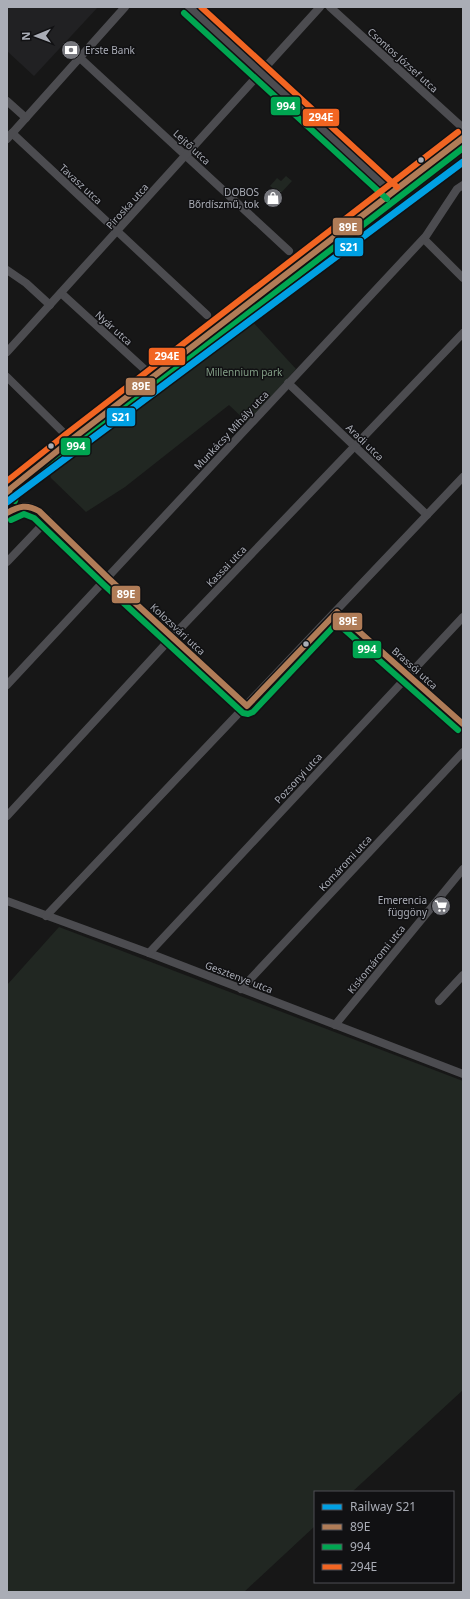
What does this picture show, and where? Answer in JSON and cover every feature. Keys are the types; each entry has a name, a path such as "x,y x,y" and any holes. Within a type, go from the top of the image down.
{"main road":[{"path":"8,493 71,440 463,138"}],"street":[{"path":"10,136 125,7"},
{"path":"189,7 392,193"},
{"name":"Piroska utca","path":"7,352 320,7"},
{"name":"Csontos József utca","path":"330,7 463,128"},
{"name":"Lejtő utca","path":"80,58 289,251"},
{"path":"7,101 26,118"},
{"name":"Tavasz utca","path":"10,136 118,231 207,315"},
{"name":"Munkácsy Mihály utca","path":"7,685 424,239 457,189 463,185"},
{"path":"424,239 463,278"},
{"path":"7,270 26,283 50,305"},
{"name":"Nyár utca","path":"61,293 153,377"},
{"name":"Kassai utca","path":"7,816 172,637 463,333"},
{"path":"7,377 71,440"},
{"name":"Aradi utca","path":"288,383 427,515"},
{"path":"46,916 337,612 463,477"},
{"name":"Kolozsvári utca","path":"8,493 17,503 32,506 48,519 108,578 247,706"},
{"path":"7,513 17,507 25,505"},
{"path":"7,562 48,519"},
{"name":"Brassói utca","path":"337,612 463,724"},
{"name":"Pozsonyi utca","path":"149,953 463,617"},
{"name":"Komáromi utca","path":"241,989 463,752"},
{"name":"Kiskomáromi utca","path":"335,1025 463,869"},
{"name":"Gesztenye utca","path":"7,901 149,953 463,1074"},
{"path":"439,1001 463,975"}],"shaded area":[{"path":"7,7 98,7 34,76 7,51"}],"green space":[{"path":"286,176 292,181 280,194 270,186 277,178 281,181"},
{"name":"Millennium park","path":"252,321 296,369 248,423 229,405 125,487 86,512 51,478 50,475"},
{"path":"59,927 463,1081 463,1390 353,1491 314,1491 314,1527 244,1592 7,1592 7,985"}],"rail line":[{"name":"S21","path":"7,502 463,162"}],"transit line":[{"name":"294E","path":"201,7 397,187"},
{"name":"994","path":"184,13 387,199"},
{"name":"294E","path":"7,481 458,132"},
{"name":"89E","path":"7,498 10,489 71,440 463,138"},
{"name":"994","path":"15,501 17,494 76,446 463,148"},
{"name":"89E","path":"7,513 23,507 31,507 39,511 108,578 247,706 337,612 463,724"},
{"name":"994","path":"11,520 24,514 34,518 243,713 248,714 253,712 337,623 458,730"}],"place":[{"name":"Erste Bank","path":"71,50"},
{"name":"DOBOS Bőrdíszmű, tok","path":"273,198"},
{"name":"Emerencia függöny","path":"441,906"}]}
